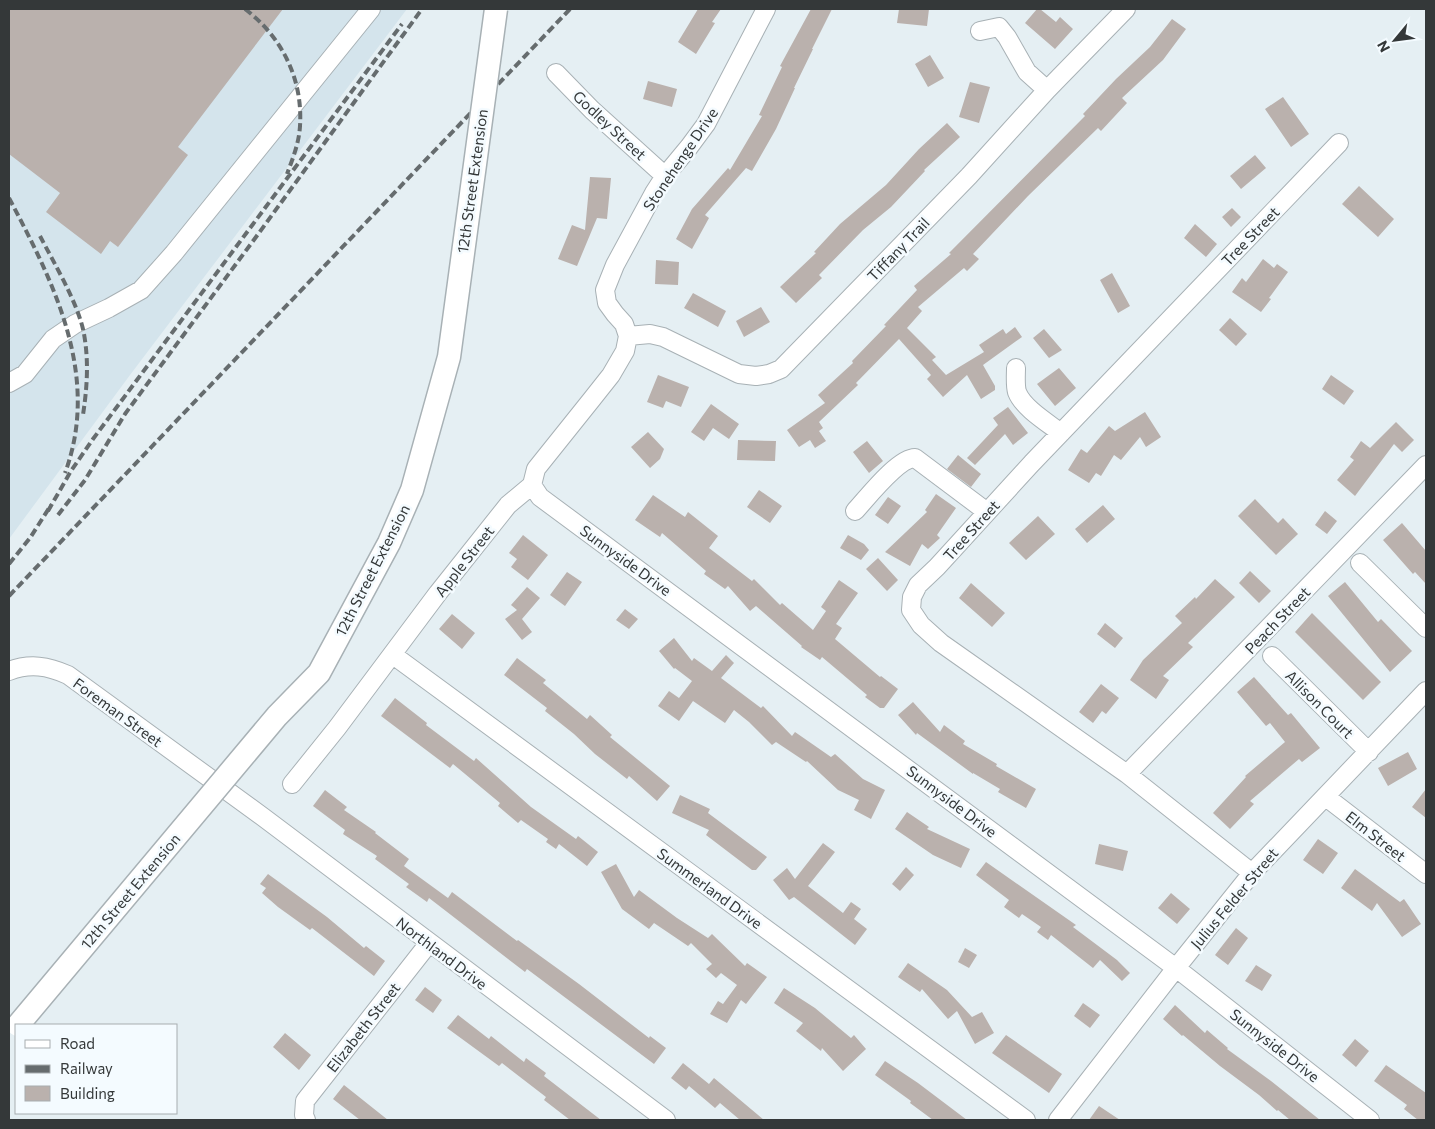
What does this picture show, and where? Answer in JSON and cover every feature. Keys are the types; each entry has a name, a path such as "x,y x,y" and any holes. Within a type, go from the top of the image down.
{"main road":[{"name":"12th Street Extension","path":"19,1024 277,716 319,673 389,543 412,490 449,357 496,9"}],"street":[{"path":"9,383 25,374 53,339 74,324 109,308 141,290 174,253 371,9"},
{"name":"Stonehenge Drive","path":"628,336 624,324 608,303 605,290 620,253 665,176 706,124 766,9"},
{"name":"Tiffany Trail","path":"628,336 650,334 663,337 739,374 756,376 769,374 781,369 969,176 1047,90 1126,9"},
{"path":"980,31 999,27 1027,72 1047,90"},
{"name":"Godley Street","path":"556,73 592,110 665,176"},
{"name":"Tree Street","path":"1252,873 1127,774 941,642 921,625 911,610 912,597 918,585 1339,142"},
{"name":"Apple Street","path":"292,784 508,505 532,485 536,469 611,374 625,350 628,336"},
{"path":"1016,368 1016,391 1022,401 1061,434"},
{"path":"855,511 894,470 911,458 915,458 987,512"},
{"name":"Peach Street","path":"1127,774 1426,465"},
{"name":"Sunnyside Drive","path":"532,485 540,497 1176,968 1370,1120"},
{"path":"1360,564 1426,628"},
{"name":"Summerland Drive","path":"393,655 1026,1120"},
{"name":"Allison Court","path":"1272,656 1369,752"},
{"name":"Foreman Street","path":"9,671 22,666 44,666 68,675 218,785"},
{"name":"Julius Felder Street","path":"1058,1120 1252,873 1426,691"},
{"name":"Northland Drive","path":"218,785 666,1120"},
{"name":"Elm Street","path":"1326,796 1426,874"},
{"name":"Elizabeth Street","path":"305,1117 305,1101 429,943"}],"shaded area":[{"path":"9,9 407,9 130,375 9,539"}],"building":[{"path":"9,9 283,9 178,147 188,155 118,247 110,241 101,254 46,212 60,193 9,154"},
{"path":"698,9 721,9 712,22 715,23 696,54 678,42"},
{"path":"811,9 832,9 776,129 752,171 746,168 705,215 709,218 692,249 676,239 692,209 728,168 730,170 762,116 759,115 782,67 780,66"},
{"path":"899,9 929,9 927,26 897,23"},
{"path":"1037,9 1040,9 1056,22 1060,17 1073,29 1055,49 1025,23"},
{"path":"1172,19 1186,29 1163,60 1122,98 1127,103 1101,131 1098,128 1028,196 973,254 979,259 967,271 964,268 918,307 922,311 907,328 936,357 932,360 946,375 984,352 979,345 1003,329 1006,334 1015,327 1022,337 983,365 995,386 995,390 981,399 967,375 943,397 927,379 931,375 899,339 856,383 858,385 819,422 823,428 819,431 826,441 815,448 810,440 799,447 787,430 825,403 818,395 853,363 852,361 886,326 884,325 917,290 914,286 951,254 949,253 1085,116 1083,114 1150,47"},
{"path":"930,55 944,78 928,87 915,64"},
{"path":"648,81 677,89 672,107 643,99"},
{"path":"970,82 990,87 979,123 959,117"},
{"path":"1283,97 1309,134 1291,147 1265,109"},
{"path":"947,123 960,137 924,170 891,207 863,230 819,275 822,278 796,303 780,287 816,253 814,252 840,224 886,185 919,149"},
{"path":"1255,155 1266,168 1241,189 1230,176"},
{"path":"590,177 611,178 607,219 597,218 577,266 558,259 572,225 585,230"},
{"path":"1359,186 1394,219 1378,237 1342,204"},
{"path":"1232,208 1241,217 1231,227 1222,217"},
{"path":"1195,224 1217,244 1206,257 1184,238"},
{"path":"1263,259 1274,268 1277,264 1288,272 1261,312 1232,292 1242,278 1246,282"},
{"path":"656,260 679,262 678,285 655,284"},
{"path":"1112,273 1130,306 1118,313 1100,280"},
{"path":"693,293 726,311 718,327 684,308"},
{"path":"761,307 770,322 744,337 736,321"},
{"path":"1230,318 1247,334 1236,346 1219,330"},
{"path":"1044,329 1062,350 1049,358 1033,338"},
{"path":"1059,368 1076,388 1055,406 1037,384"},
{"path":"658,375 689,387 681,407 666,401 663,408 647,402"},
{"path":"1331,375 1354,391 1344,405 1322,389"},
{"path":"711,404 739,424 729,439 713,428 704,441 691,432"},
{"path":"1008,407 1028,433 1013,445 1005,434 975,465 967,458 998,425 993,418"},
{"path":"1145,412 1161,437 1146,447 1140,437 1121,460 1114,455 1101,476 1096,473 1089,483 1068,470 1081,449 1087,453 1109,426 1115,431"},
{"path":"1396,422 1414,440 1402,452 1394,444 1355,496 1337,480 1354,460 1350,457 1361,441 1370,448"},
{"path":"648,432 664,449 660,459 650,468 631,447"},
{"path":"738,440 776,441 775,461 737,460"},
{"path":"867,441 883,461 869,473 853,452"},
{"path":"958,455 981,474 971,487 947,469"},
{"path":"759,490 782,506 770,523 747,507"},
{"path":"936,494 956,508 937,535 940,538 928,549 922,544 910,566 885,552 927,512 925,510"},
{"path":"653,495 685,517 688,512 718,536 709,548 752,581 754,579 780,605 782,603 813,630 826,611 821,607 839,580 858,593 836,624 842,628 835,639 880,677 898,689 884,708 880,708 865,697 867,695 822,657 820,660 801,647 756,606 750,611 728,586 725,589 704,574 706,571 662,533 660,537 635,520"},
{"path":"888,497 901,506 888,524 875,515"},
{"path":"1255,499 1278,523 1283,518 1298,534 1276,555 1238,516"},
{"path":"1103,505 1115,519 1087,543 1075,529"},
{"path":"1325,511 1337,521 1327,534 1315,525"},
{"path":"1038,516 1055,534 1026,560 1009,543"},
{"path":"1402,523 1426,551 1426,584 1415,572 1413,574 1383,540"},
{"path":"523,535 548,555 528,580 511,567 517,559 509,553"},
{"path":"848,535 864,544 869,550 861,560 840,548"},
{"path":"878,558 898,580 887,591 866,569"},
{"path":"1250,571 1271,591 1259,603 1239,583"},
{"path":"567,572 582,582 565,606 550,595"},
{"path":"1215,579 1235,597 1188,643 1193,647 1163,676 1169,680 1156,699 1130,680 1143,660 1182,623 1175,616 1195,597 1196,599"},
{"path":"1345,582 1378,622 1381,619 1412,651 1390,672 1328,596"},
{"path":"971,583 1005,613 992,627 959,598"},
{"path":"527,587 540,598 522,619 532,632 522,640 505,619 517,610 511,605"},
{"path":"625,609 638,619 629,629 616,620"},
{"path":"1312,613 1381,682 1363,700 1295,632"},
{"path":"452,614 475,633 462,649 439,629"},
{"path":"1105,623 1123,638 1115,648 1097,634"},
{"path":"674,638 692,661 694,658 712,671 726,655 734,663 721,678 761,708 763,706 792,736 795,732 831,757 835,754 863,779 885,790 871,819 854,810 859,800 838,790 807,761 776,742 772,745 734,710 725,723 693,701 679,721 658,706 669,691 679,698 692,681 674,669 659,651"},
{"path":"517,658 546,680 543,683 587,719 590,715 612,735 610,737 670,786 657,801 629,776 627,779 595,754 545,711 547,708 504,675"},
{"path":"1254,677 1288,715 1291,713 1320,748 1302,762 1299,759 1250,801 1254,804 1230,829 1213,813 1245,776 1285,742 1270,723 1266,726 1237,692"},
{"path":"1101,684 1119,698 1106,714 1102,711 1093,723 1079,712"},
{"path":"395,698 427,723 426,725 474,761 476,758 531,807 576,839 578,836 598,852 587,866 559,844 556,849 546,842 548,839 521,820 518,823 498,806 500,803 453,764 450,768 381,716"},
{"path":"913,702 940,732 944,725 965,741 963,744 1036,789 1026,808 998,792 1000,789 973,774 917,733 916,735 898,715"},
{"path":"1408,752 1417,769 1388,786 1378,768"},
{"path":"1426,789 1426,818 1412,807"},
{"path":"325,790 347,807 344,810 376,832 409,859 404,866 448,898 452,892 517,941 579,984 649,1038 650,1036 666,1048 654,1064 527,969 525,972 429,898 427,902 406,887 409,884 375,859 377,856 343,834 345,830 313,806"},
{"path":"680,795 710,809 708,813 767,857 756,870 752,870 706,835 709,830 672,813"},
{"path":"907,812 929,827 927,829 970,849 961,868 933,855 895,829"},
{"path":"1318,839 1338,853 1323,874 1303,860"},
{"path":"823,843 835,852 808,886 843,913 851,902 861,909 854,919 867,929 855,945 794,897 789,900 773,880 787,868 795,879"},
{"path":"1099,844 1128,851 1123,871 1095,864"},
{"path":"986,862 1076,925 1073,927 1117,960 1130,973 1122,981 1100,960 1093,968 1051,935 1048,940 1037,932 1041,927 1022,914 1019,918 1004,907 1009,900 976,875"},
{"path":"616,864 634,897 639,890 708,938 712,934 745,966 747,963 767,977 746,1004 741,1000 727,1023 710,1014 718,1001 723,1004 737,985 721,973 716,978 706,969 712,964 691,943 688,946 654,923 649,929 622,909 601,872"},
{"path":"906,867 914,875 900,891 892,884"},
{"path":"1355,869 1400,902 1404,899 1421,924 1402,937 1377,903 1372,911 1341,888"},
{"path":"268,874 327,917 364,948 366,946 385,961 374,976 312,928 310,930 278,907 262,893 266,888 260,884"},
{"path":"1171,893 1190,909 1177,924 1158,908"},
{"path":"1236,928 1248,938 1228,965 1215,955"},
{"path":"965,948 977,955 969,968 958,962"},
{"path":"908,963 947,990 972,1017 982,1012 994,1033 975,1044 957,1011 948,1019 922,989 920,992 898,977"},
{"path":"1256,965 1272,975 1262,991 1245,981"},
{"path":"425,987 442,1000 433,1013 415,1000"},
{"path":"784,988 815,1008 851,1038 854,1035 866,1049 843,1071 822,1048 821,1051 796,1031 803,1023 774,1003"},
{"path":"1083,1003 1100,1015 1090,1028 1074,1016"},
{"path":"1175,1005 1205,1033 1207,1030 1227,1049 1320,1120 1290,1120 1182,1036 1163,1019"},
{"path":"458,1015 489,1039 491,1036 524,1062 526,1058 546,1073 544,1076 601,1120 570,1120 544,1100 546,1097 502,1063 499,1066 447,1028"},
{"path":"285,1033 311,1055 299,1070 273,1047"},
{"path":"1006,1035 1062,1074 1049,1093 992,1053"},
{"path":"1355,1039 1369,1051 1356,1067 1342,1055"},
{"path":"885,1061 967,1120 933,1120 910,1103 911,1101 875,1075"},
{"path":"683,1063 709,1084 714,1078 764,1120 740,1120 720,1103 715,1108 689,1086 686,1090 671,1078"},
{"path":"1386,1065 1426,1093 1426,1120 1418,1120 1404,1109 1407,1105 1374,1081"},
{"path":"344,1085 388,1120 360,1120 333,1099"},
{"path":"1099,1106 1120,1120 1089,1120"}],"railway":[{"path":"245,9 270,32 288,60 294,76 298,92 300,126 287,174"},
{"path":"58,515 85,480 125,414 422,9"},
{"path":"9,596 570,9"},
{"path":"48,511 71,471 93,439 402,24"},
{"path":"9,198 42,263 56,297 67,331 75,366 78,401 75,437 65,473"},
{"path":"40,236 72,297 84,334 87,375 83,415"},
{"path":"9,564 30,538 51,505"}]}
